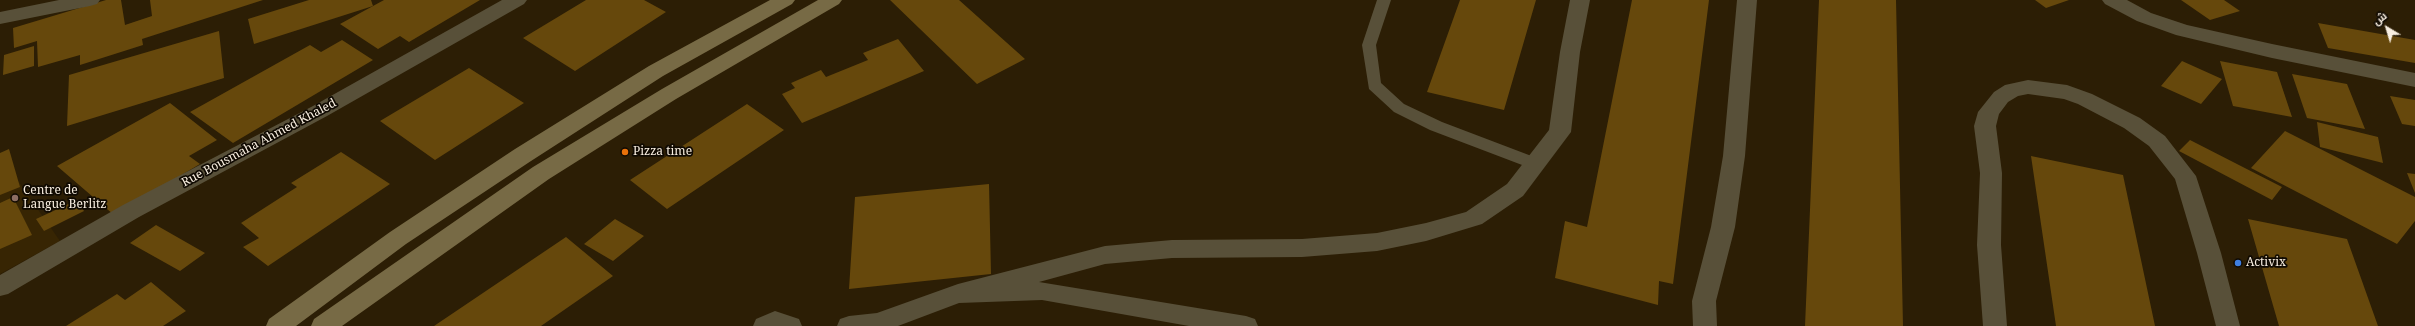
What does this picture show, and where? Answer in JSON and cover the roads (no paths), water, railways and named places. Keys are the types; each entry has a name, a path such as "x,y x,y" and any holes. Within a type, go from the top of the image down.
{"main road":[{"path":"278,326 398,238 522,155 656,71 785,0"},
{"path":"323,326 541,173 689,82 832,0"}],"street":[{"path":"0,18 90,0"},
{"name":"Rue Bousmaha Ahmed Khaled","path":"0,286 131,211 320,111 517,0"},
{"path":"848,326 878,323 958,294 1105,255 1172,249 1309,248 1377,242 1426,232 1474,218 1515,190 1560,132 1570,52 1580,0"},
{"path":"1705,326 1704,301 1724,228 1734,156 1747,0"},
{"path":"2112,0 2144,17 2183,30 2272,52 2415,80"},
{"path":"1995,326 1989,245 1991,173 1985,126 1989,112 2001,97 2012,90 2028,87 2067,92 2085,99 2132,123 2157,142 2168,155 2185,176 2209,253 2228,326"},
{"path":"958,294 1042,290 1246,326"},
{"path":"765,326 774,321 790,326"}],"lane":[{"path":"1384,0 1369,45 1374,85 1399,108 1424,120 1536,164"}],"place":[{"name":"Pizza time","path":"625,152"},
{"name":"Centre de Langue Berlitz","path":"15,198"},
{"name":"Activix","path":"2238,263"}]}
